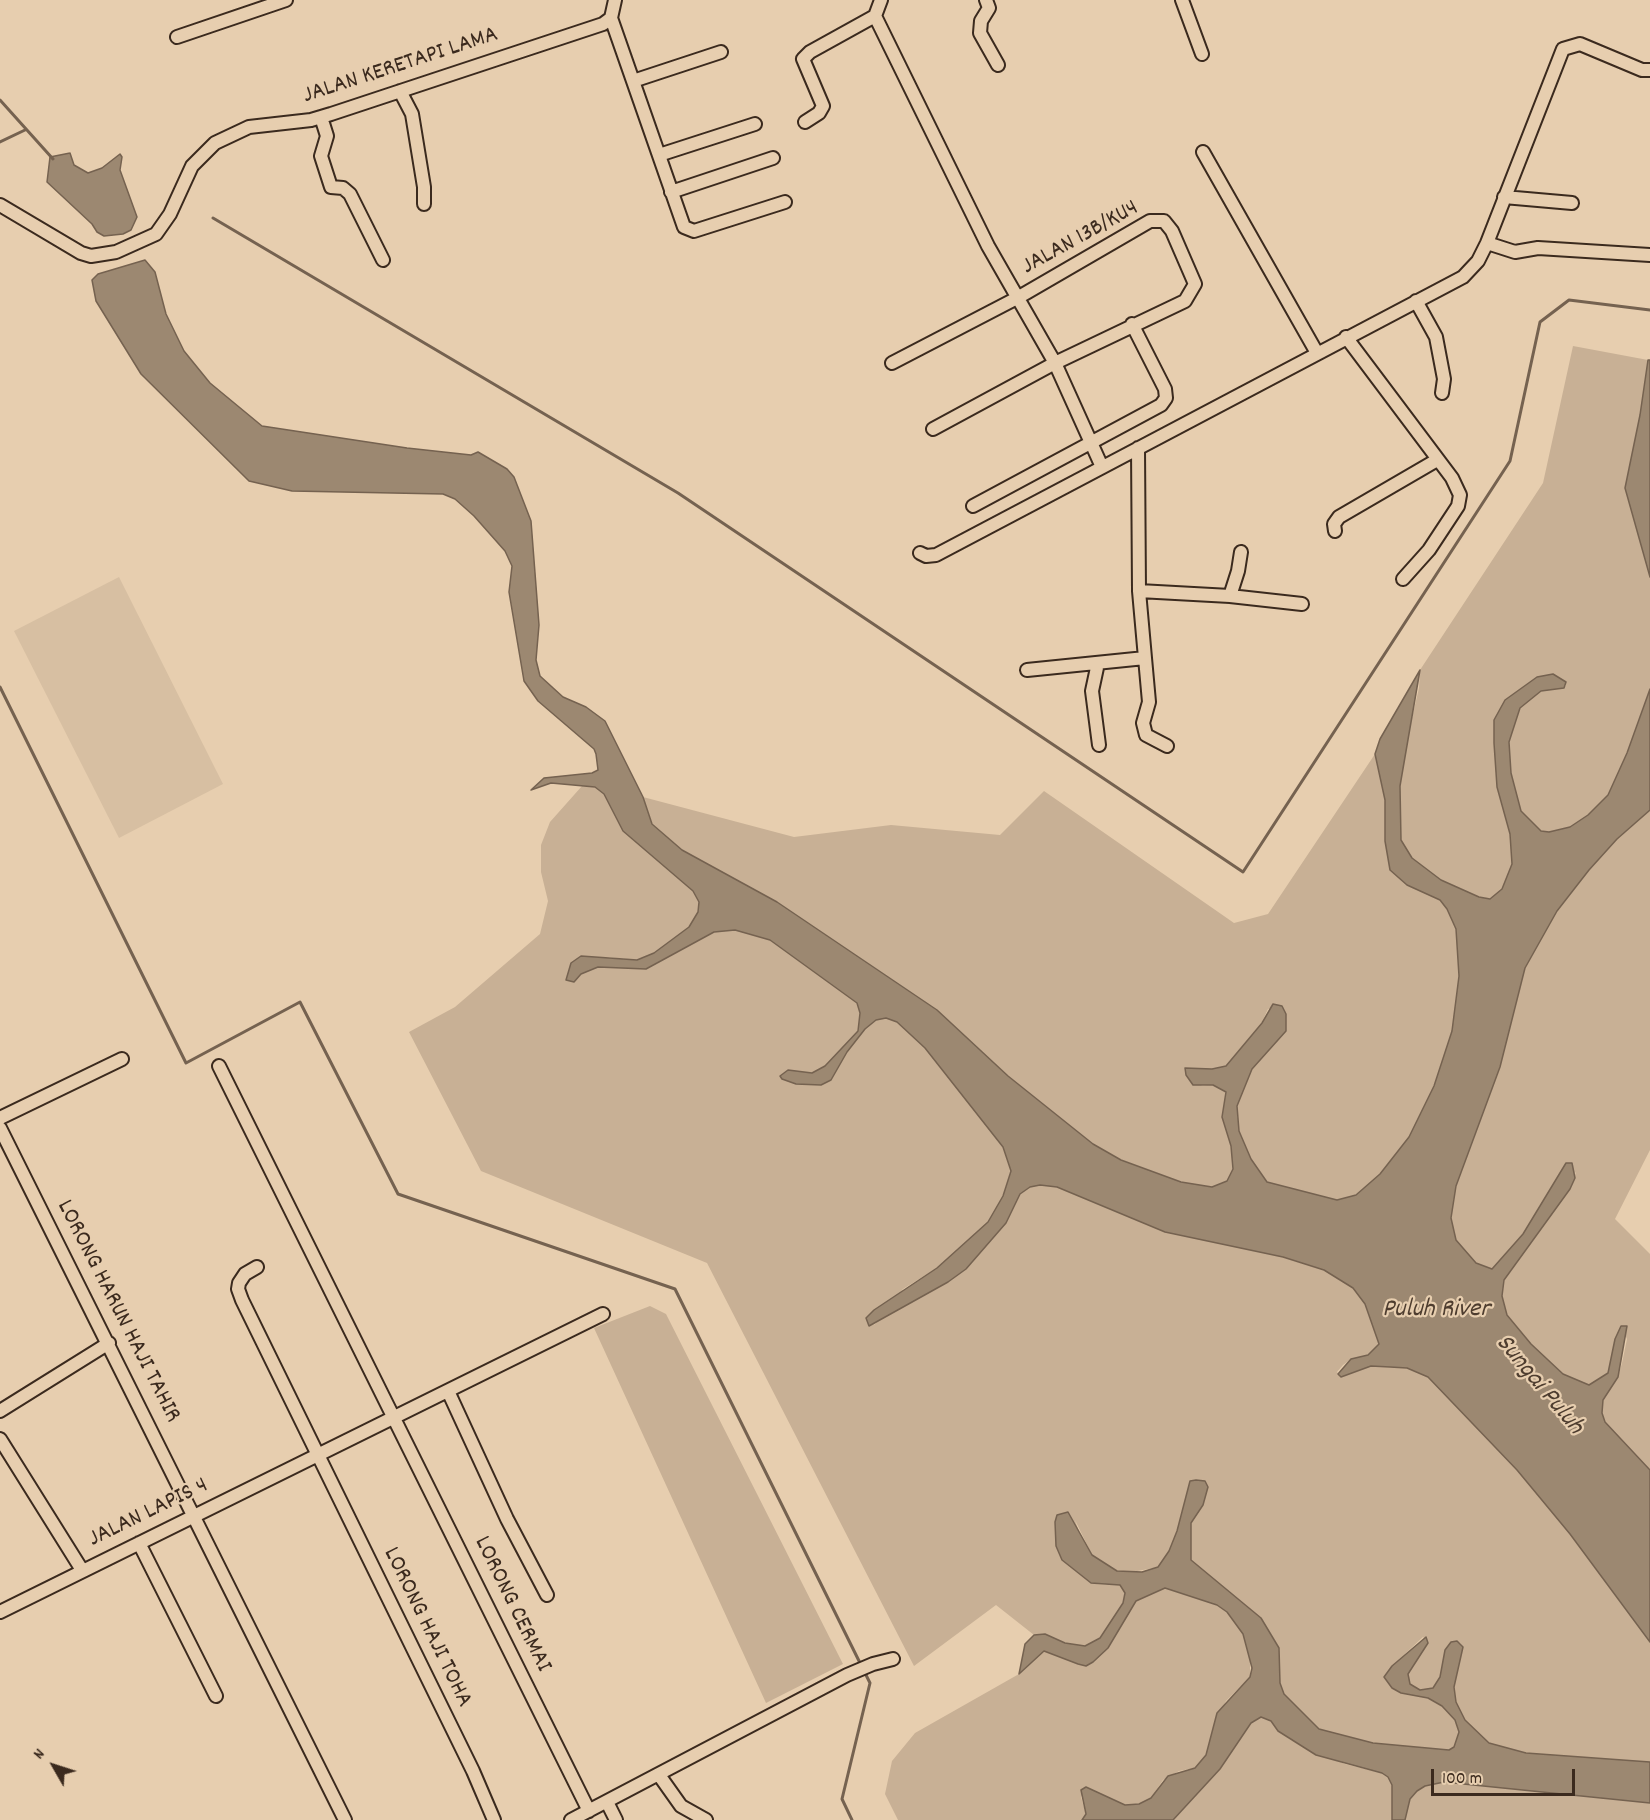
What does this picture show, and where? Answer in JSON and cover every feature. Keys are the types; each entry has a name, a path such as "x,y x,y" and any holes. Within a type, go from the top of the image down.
{"street":[{"path":"177,37 286,0"},
{"path":"615,0 611,18 684,227 694,231 785,202"},
{"path":"805,122 819,113 823,106 803,59 810,52 875,16 881,0"},
{"path":"986,0 989,8 981,21 980,33 998,65"},
{"path":"1182,0 1202,54"},
{"path":"875,16 988,246 1055,363 1102,467"},
{"name":"JALAN KERETAPI LAMA","path":"0,205 81,253 91,256 116,252 142,243 156,234 170,214 192,165 215,143 249,127 321,117 603,24 611,18"},
{"path":"920,553 926,556 936,555 1463,277 1478,261 1487,243 1563,49 1580,44 1642,70 1650,70"},
{"path":"633,81 721,52"},
{"path":"400,91 412,114 424,187 424,204"},
{"path":"321,117 327,143 321,156 331,187 343,189 350,195 383,260"},
{"path":"659,155 755,124"},
{"path":"1203,152 1317,353"},
{"path":"671,192 773,158"},
{"path":"1504,197 1572,203"},
{"name":"JALAN 13B/KU4","path":"892,363 1019,297 1150,221 1164,221 1172,231 1195,284 1185,301 1132,324"},
{"path":"1487,243 1515,252 1538,248 1650,255"},
{"path":"1416,301 1436,337 1444,380 1442,393"},
{"path":"933,429 1132,324 1165,389 1166,398 1161,405 974,506"},
{"path":"1346,338 1452,478 1460,495 1458,506 1430,550 1403,579"},
{"path":"1137,448 1139,591 1149,702 1143,723 1146,735 1167,746"},
{"path":"1335,531 1334,524 1339,517 1437,460"},
{"path":"1230,596 1241,552"},
{"path":"1139,591 1230,596 1302,604"},
{"path":"1027,670 1145,658"},
{"path":"1098,663 1092,691 1099,745"},
{"path":"0,1118 122,1059"},
{"name":"LORONG CERMAI","path":"219,1066 589,1810"},
{"name":"LORONG HARUN HAJI TAHIR","path":"0,1128 345,1820"},
{"name":"LORONG HAJI TOHA","path":"257,1267 245,1274 238,1289 317,1456 473,1771 494,1820"},
{"name":"JALAN LAPIS 4","path":"0,1612 603,1314"},
{"path":"0,1411 109,1343"},
{"path":"448,1391 507,1519 547,1594"},
{"path":"0,1439 82,1570"},
{"path":"139,1544 216,1696"},
{"path":"571,1820 847,1675 873,1664 893,1659"},
{"path":"659,1774 681,1806 706,1820"},
{"path":"607,1802 616,1820"}],"shaded area":[{"path":"1573,346 1648,360 1640,415 1625,488 1650,573 1650,689 1627,753 1608,795 1588,815 1570,827 1549,832 1541,832 1521,811 1511,773 1509,742 1520,708 1530,698 1541,691 1564,688 1566,685 1553,674 1494,720 1497,787 1510,834 1512,864 1502,889 1491,899 1479,897 1441,880 1412,858 1401,840 1400,786 1407,739 1419,688 1420,670 1543,483"},
{"path":"119,577 223,784 119,838 14,631"},
{"path":"1375,754 1385,800 1385,841 1407,885 1440,900 1447,909 1456,929 1459,976 1452,1031 1434,1086 1409,1137 1380,1174 1356,1195 1337,1200 1267,1182 1251,1159 1239,1131 1237,1106 1244,1086 1252,1069 1286,1031 1286,1014 1282,1006 1268,1009 1262,1022 1226,1066 1212,1069 1185,1068 1202,1086 1213,1085 1226,1092 1222,1117 1231,1146 1233,1169 1228,1181 1212,1187 1181,1182 1122,1160 1093,1144 1008,1076 937,1010 777,902 682,850 652,823 643,797 794,837 891,825 1000,835 1044,791 1234,923 1268,914"},
{"path":"582,786 595,787 604,794 623,831 693,891 699,902 698,912 689,927 654,953 638,960 605,957 581,974 598,967 646,969 714,932 735,930 770,940 857,1003 860,1013 858,1031 825,1066 812,1073 797,1071 796,1084 821,1085 831,1080 847,1052 865,1029 876,1020 886,1018 897,1022 925,1048 1003,1147 1011,1170 1003,1196 988,1223 937,1268 903,1289 873,1326 881,1318 920,1297 1006,1223 1020,1194 1030,1187 1040,1185 1057,1187 1324,1270 1353,1288 1365,1304 1379,1344 1368,1355 1351,1359 1343,1365 1337,1372 1341,1377 1371,1366 1407,1368 1428,1377 1517,1470 1570,1534 1650,1642 1650,1762 1526,1753 1489,1743 1465,1721 1456,1702 1454,1687 1463,1647 1460,1643 1451,1642 1445,1650 1440,1677 1433,1688 1420,1690 1410,1684 1408,1674 1428,1643 1423,1637 1392,1666 1401,1693 1428,1698 1442,1706 1455,1720 1459,1733 1454,1747 1449,1750 1373,1743 1319,1729 1284,1694 1280,1683 1279,1648 1261,1618 1191,1560 1191,1523 1203,1505 1205,1481 1190,1482 1177,1531 1159,1567 1127,1573 1101,1563 1092,1555 1075,1520 1097,1584 1120,1585 1125,1589 1123,1604 1100,1638 1085,1646 1065,1643 1045,1634 1034,1635 996,1605 914,1666 707,1263 481,1171 409,1032 455,1007 540,934 548,901 541,872 541,845 550,822"},
{"path":"1650,810 1650,1150 1615,1219 1650,1254 1650,1470 1605,1422 1602,1413 1603,1400 1618,1377 1622,1363 1627,1339 1621,1326 1608,1373 1589,1385 1563,1374 1531,1344 1507,1314 1502,1296 1504,1280 1570,1189 1576,1172 1540,1205 1523,1234 1492,1269 1476,1263 1456,1240 1451,1218 1456,1186 1500,1067 1525,968 1557,911 1589,870 1617,839"},
{"path":"650,1306 666,1314 843,1664 766,1703 594,1328"},
{"path":"1165,1588 1217,1605 1227,1612 1243,1634 1250,1654 1250,1677 1226,1701 1213,1728 1206,1756 1195,1768 1179,1771 1163,1780 1151,1798 1140,1804 1125,1805 1086,1787 1081,1797 1086,1814 1082,1820 898,1820 885,1794 892,1761 915,1733 1019,1674 1044,1651 1086,1666 1093,1662 1108,1648 1136,1601"},
{"path":"1261,1717 1271,1721 1278,1731 1291,1740 1345,1764 1382,1773 1388,1777 1392,1785 1392,1820 1173,1820 1220,1769 1251,1723"},
{"path":"1444,1782 1650,1803 1650,1820 1405,1820 1410,1799 1417,1791 1425,1786"}],"water":[{"path":"70,153 74,165 88,173 102,168 120,154 122,157 120,170 137,217 131,230 123,234 104,236 97,232 92,224 47,182 50,157"},
{"name":"Puluh River","path":"145,260 155,272 166,314 184,351 210,383 262,426 407,448 471,455 478,452 507,469 514,477 531,521 539,625 536,660 540,676 563,697 586,707 605,721 643,797 652,824 682,850 777,902 937,1010 1008,1076 1093,1144 1121,1160 1181,1182 1212,1187 1227,1181 1233,1169 1231,1146 1222,1117 1226,1092 1213,1085 1193,1085 1186,1075 1185,1068 1212,1069 1226,1066 1262,1023 1273,1004 1282,1006 1286,1014 1286,1031 1252,1069 1237,1106 1239,1131 1251,1159 1267,1182 1337,1200 1356,1195 1380,1174 1409,1137 1434,1086 1452,1031 1459,976 1456,929 1440,900 1407,885 1390,870 1385,841 1385,800 1375,754 1380,739 1420,670 1400,786 1401,840 1412,858 1441,880 1479,897 1490,899 1502,889 1512,864 1510,834 1497,787 1494,743 1494,720 1505,700 1537,677 1553,674 1566,682 1564,688 1541,691 1520,708 1509,742 1511,773 1521,811 1541,831 1549,832 1570,827 1588,815 1608,795 1627,753 1650,689 1650,810 1617,839 1589,870 1557,911 1525,968 1500,1067 1456,1186 1451,1218 1456,1240 1476,1263 1492,1269 1523,1234 1566,1163 1572,1163 1575,1178 1570,1189 1504,1280 1502,1296 1507,1315 1531,1344 1563,1374 1589,1385 1608,1373 1615,1339 1621,1326 1627,1326 1618,1377 1603,1400 1602,1413 1605,1422 1650,1470 1650,1642 1570,1534 1517,1470 1428,1377 1407,1368 1371,1366 1341,1377 1338,1374 1351,1359 1368,1355 1379,1344 1365,1304 1353,1288 1324,1270 1283,1257 1165,1232 1057,1187 1040,1185 1030,1187 1020,1194 1006,1223 966,1269 948,1282 869,1326 866,1318 874,1310 937,1268 988,1222 1003,1196 1011,1171 1003,1147 925,1048 897,1022 886,1018 876,1020 865,1029 847,1052 831,1080 821,1085 796,1084 782,1079 780,1076 788,1070 812,1073 825,1066 858,1031 860,1013 857,1003 770,940 735,930 714,932 646,969 598,967 581,974 574,982 566,980 571,963 581,956 637,960 654,953 689,927 698,912 699,902 693,891 623,831 604,794 595,787 551,783 531,790 544,778 592,773 598,770 594,749 538,701 524,681 509,592 512,566 505,551 474,516 455,499 443,494 292,491 249,481 141,374 96,301 92,280 98,274"},
{"path":"1648,360 1650,360 1650,577 1625,488 1640,415"},
{"path":"1190,1481 1205,1481 1208,1487 1203,1505 1191,1523 1191,1560 1261,1618 1279,1648 1280,1683 1284,1694 1319,1729 1373,1743 1449,1750 1454,1747 1459,1732 1455,1720 1442,1706 1428,1698 1401,1693 1392,1688 1384,1677 1392,1666 1426,1637 1428,1643 1408,1674 1410,1684 1420,1690 1433,1688 1440,1677 1445,1650 1451,1642 1457,1641 1463,1647 1454,1687 1456,1702 1465,1720 1489,1743 1526,1753 1650,1762 1650,1803 1444,1782 1425,1786 1417,1791 1410,1799 1405,1820 1392,1820 1392,1785 1388,1777 1382,1773 1316,1755 1278,1731 1271,1721 1261,1717 1251,1723 1220,1769 1173,1820 1082,1820 1086,1814 1081,1790 1086,1787 1125,1805 1139,1804 1151,1798 1168,1776 1195,1768 1206,1755 1217,1713 1250,1677 1252,1668 1243,1634 1227,1612 1217,1605 1165,1588 1136,1601 1108,1648 1093,1662 1086,1666 1044,1651 1019,1674 1025,1644 1034,1635 1045,1634 1065,1643 1085,1646 1100,1638 1123,1603 1125,1593 1120,1585 1091,1583 1062,1560 1056,1546 1057,1515 1068,1512 1092,1555 1117,1571 1142,1572 1158,1567 1169,1551 1177,1531"}],"waterway":[{"path":"0,100 53,159"},
{"path":"0,142 25,130"},
{"path":"213,218 678,493 1243,872 1510,461 1540,322 1569,300 1650,310"},
{"path":"0,687 186,1063 300,1002 398,1194 675,1289 862,1667"},
{"path":"852,1820 842,1799 870,1683 865,1673"}],"water label":[{"name":"Sungai Puluh","path":"1538,1386"}]}
